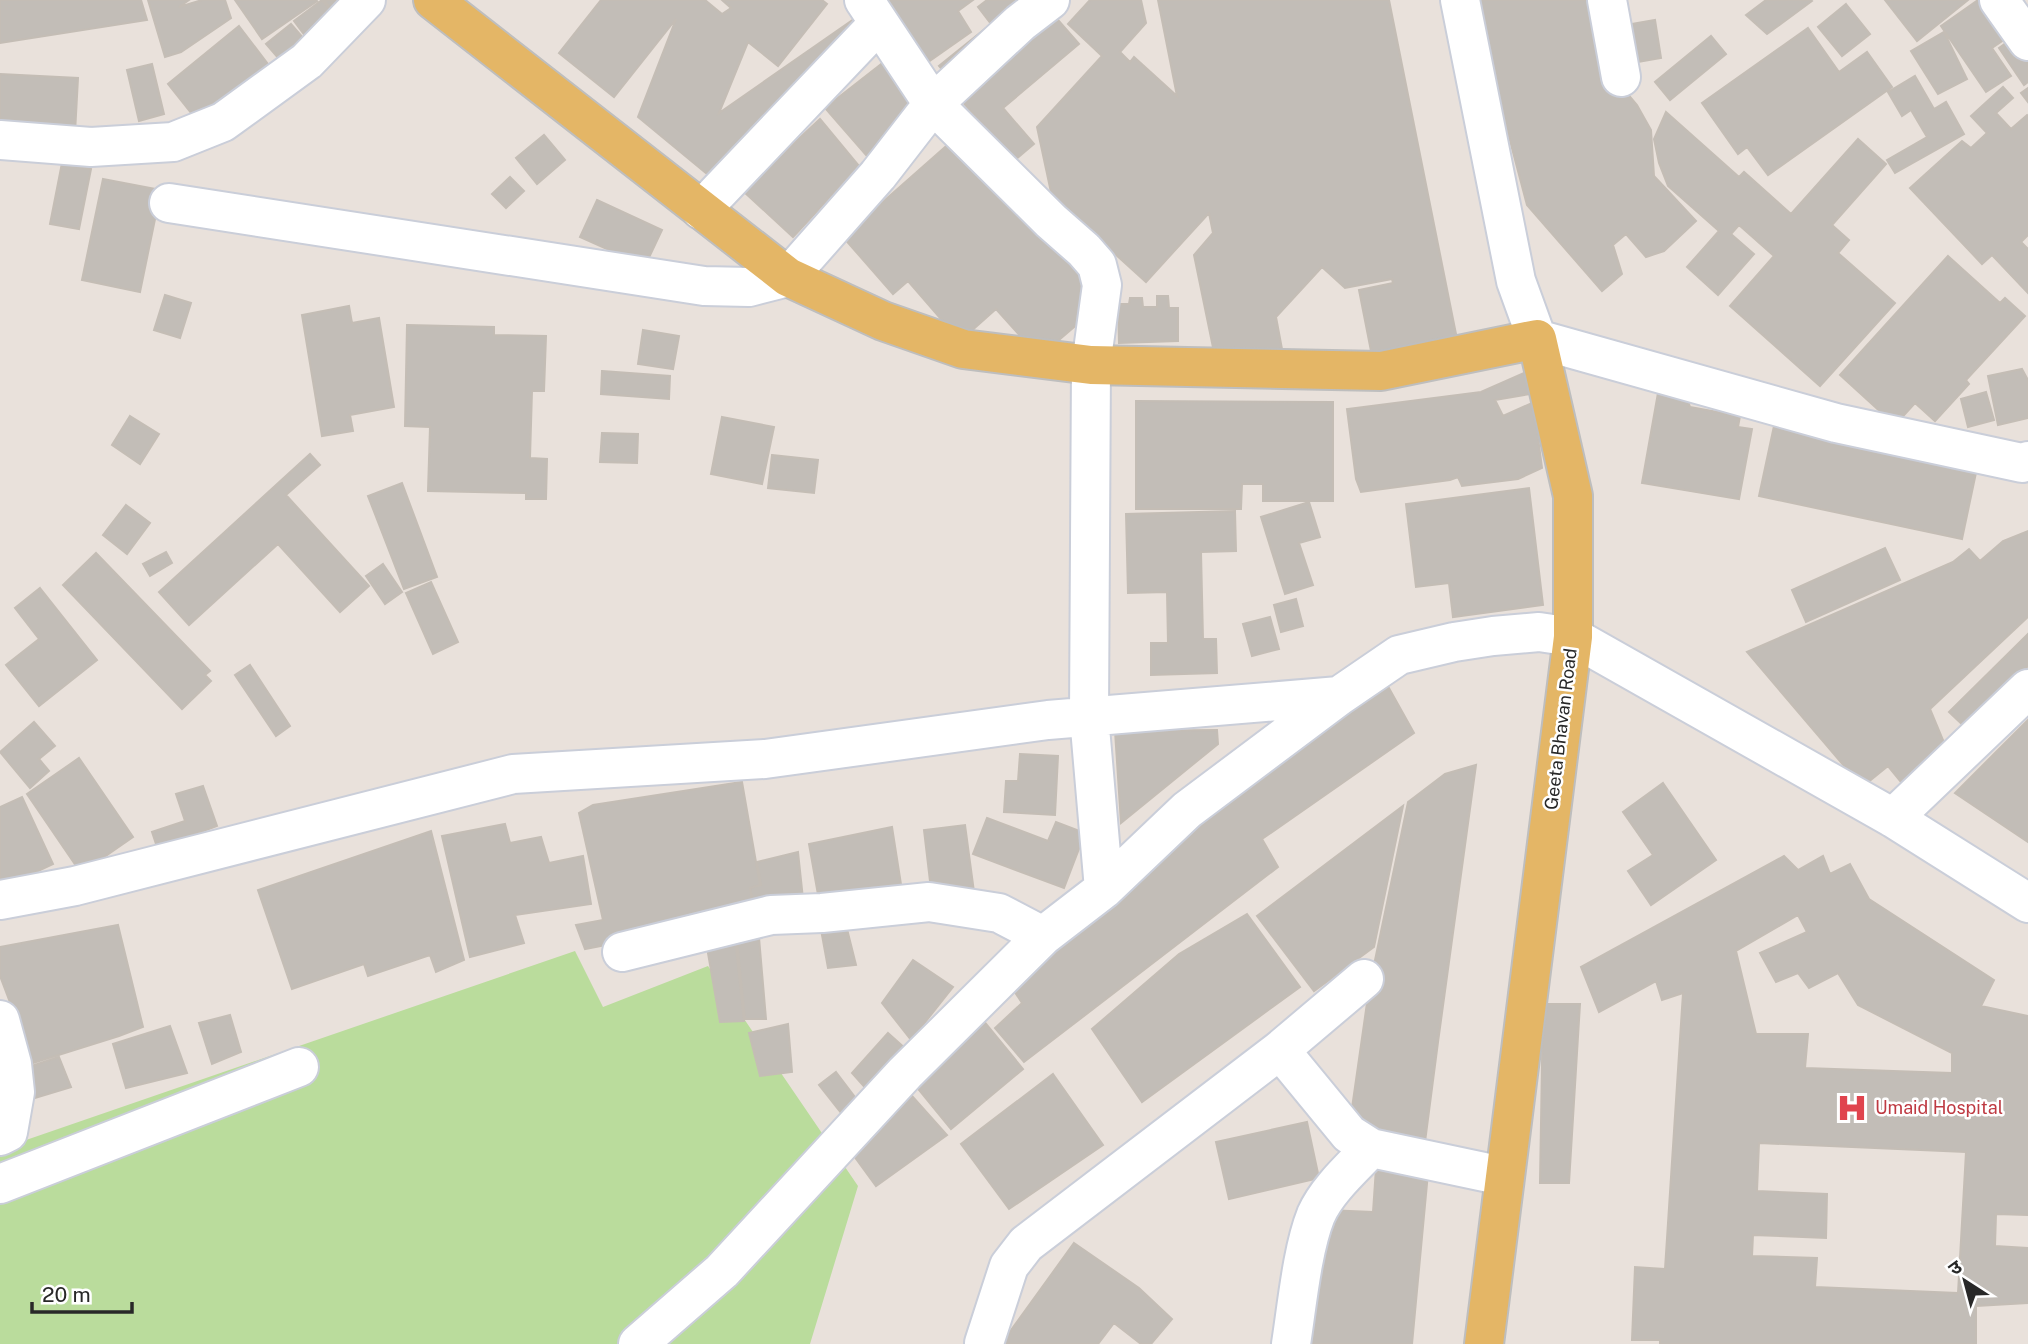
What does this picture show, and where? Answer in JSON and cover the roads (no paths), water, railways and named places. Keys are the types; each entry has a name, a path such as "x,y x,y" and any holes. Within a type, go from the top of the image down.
{"main road":[{"path":"433,0 788,277 883,321 963,349 1091,365 1381,371 1537,340 1573,496 1573,637"},
{"name":"Geeta Bhavan Road","path":"1484,1344 1573,637"}],"street":[{"path":"0,140 91,147 173,142 223,122 307,61 366,0"},
{"path":"169,203 704,286 749,287 788,277 878,175 933,104 1020,23 1050,0"},
{"path":"1460,0 1516,281 1537,340 2026,473"},
{"path":"1607,0 1621,77"},
{"path":"1999,0 2028,41"},
{"path":"701,211 871,11 933,104 1097,265 1102,285 1091,365 1089,716 1104,888"},
{"path":"638,1344 722,1271 905,1073 1043,936 1104,888 1186,810 1339,696 1399,655 1493,636 1539,632 1573,637"},
{"name":"Geeta Bhavan Road","path":"1573,637 1893,818 2028,903"},
{"path":"1893,818 2028,689"},
{"path":"0,900 75,886 513,774 765,759 1034,721 1339,696"},
{"path":"622,952 771,915 822,913 929,902 999,913 1043,936"},
{"path":"984,1343 1009,1266 1026,1244 1280,1050 1364,979"},
{"path":"0,1020 12,1063 15,1092 3,1141"},
{"path":"1280,1050 1349,1133 1371,1148 1503,1177"},
{"path":"0,1184 299,1067"},
{"path":"1291,1344 1310,1236 1317,1213 1332,1191 1371,1148"}],"place":[{"name":"Umaid Hospital","path":"1852,1108"}]}
